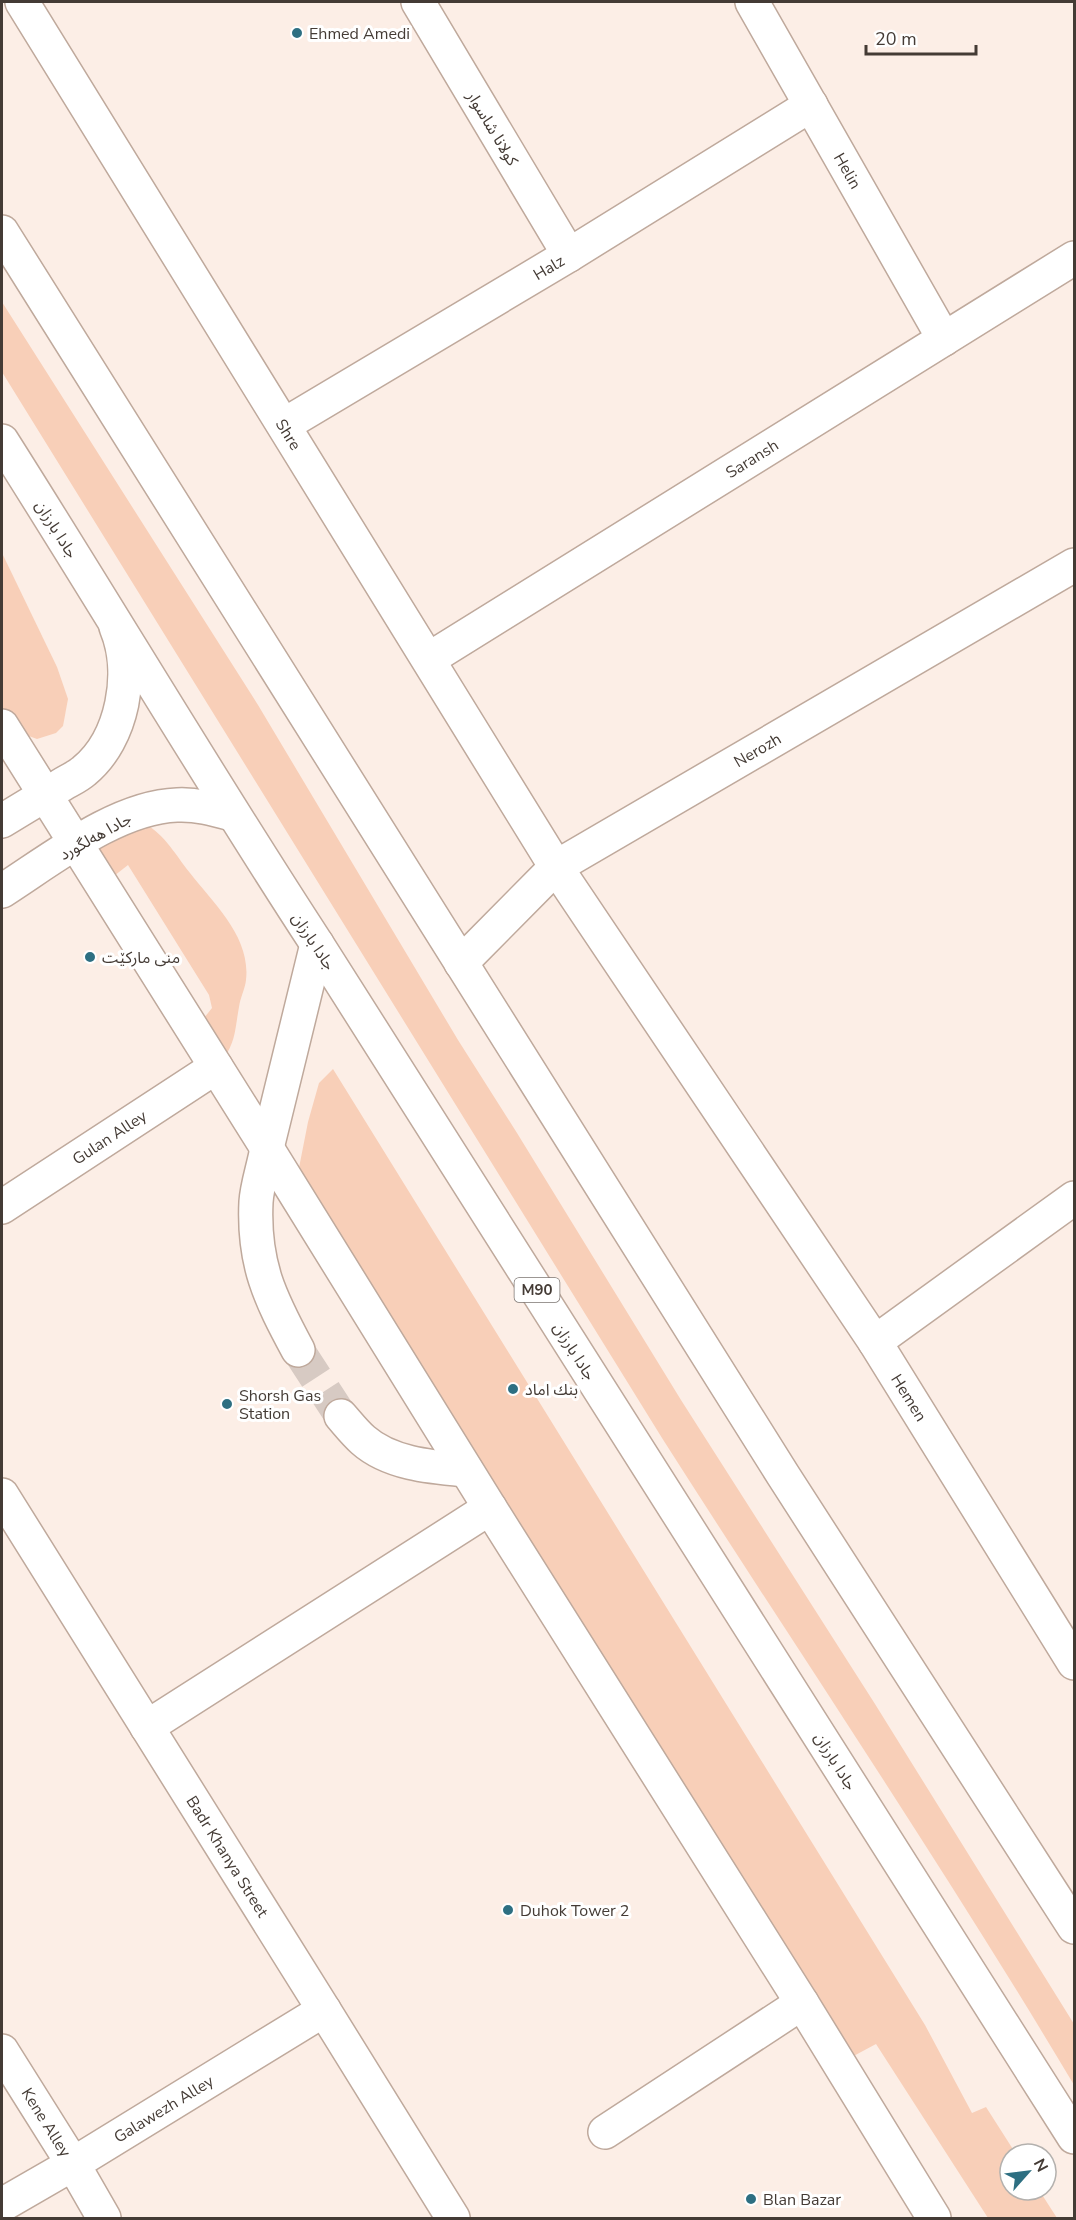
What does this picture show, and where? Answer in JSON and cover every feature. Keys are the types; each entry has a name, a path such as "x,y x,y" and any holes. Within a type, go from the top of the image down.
{"main road":[{"name":"Shre","path":"22,2 556,867"},
{"name":"كولانا شاسوار","path":"418,2 569,255"},
{"name":"Helin","path":"752,2 944,339"},
{"name":"Halz","path":"284,425 569,255 811,105"},
{"path":"2,232 783,1475 1074,1927"},
{"name":"Saransh","path":"429,659 1074,258"},
{"name":"جادا بارزان","path":"2,441 110,611 232,814 317,944 1074,2137"},
{"name":"Nerozh","path":"461,963 556,867 1074,565"},
{"path":"2,821 85,771 100,753 112,733 120,711 125,686 124,660 119,635 110,611"},
{"path":"2,726 802,2003 934,2218"},
{"name":"جادا هەلگورد","path":"2,891 125,816 151,808 178,805 205,807 232,814"},
{"name":"Hemen","path":"556,867 875,1342 1074,1663"},
{"path":"298,1350 271,1299 257,1250 256,1201 317,944"},
{"name":"Gulan Alley","path":"2,1207 216,1067"},
{"path":"875,1342 1074,1198"},
{"path":"341,1416 365,1442 392,1457 429,1467 466,1470"},
{"name":"Badr Khanya Street","path":"2,1495 453,2218"},
{"path":"147,1727 490,1508"},
{"path":"605,2132 802,2003"},
{"name":"Galawezh Alley","path":"2,2205 324,2010"},
{"name":"Kene Alley","path":"2,2051 104,2218"}],"shaded area":[{"path":"2,302 258,705 458,1040 681,1400 875,1704 1074,2024 1074,2085 922,1840 662,1438 2,372"},
{"path":"2,553 57,667 68,699 63,726 56,733 37,739 26,735 2,712"},
{"path":"139,821 168,843 220,909 237,935 243,950 246,964 245,983 233,1041 223,1059 204,1018 212,1008 209,995 128,865 105,883 89,858 107,836"},
{"path":"333,1069 925,2025 972,2113 986,2107 1008,2142 998,2142 998,2202 1047,2202 1057,2218 988,2218 876,2044 848,2059 297,1178 308,1122 319,1083"}],"tunnel":[{"path":"298,1350 341,1416"}],"place":[{"name":"Ehmed Amedi","path":"297,33"},
{"name":"منی مارکێت","path":"90,957"},
{"name":"بنك اماد","path":"513,1389"},
{"name":"Shorsh Gas Station","path":"227,1404"},
{"name":"Duhok Tower 2","path":"508,1910"},
{"name":"Blan Bazar","path":"751,2199"}]}
